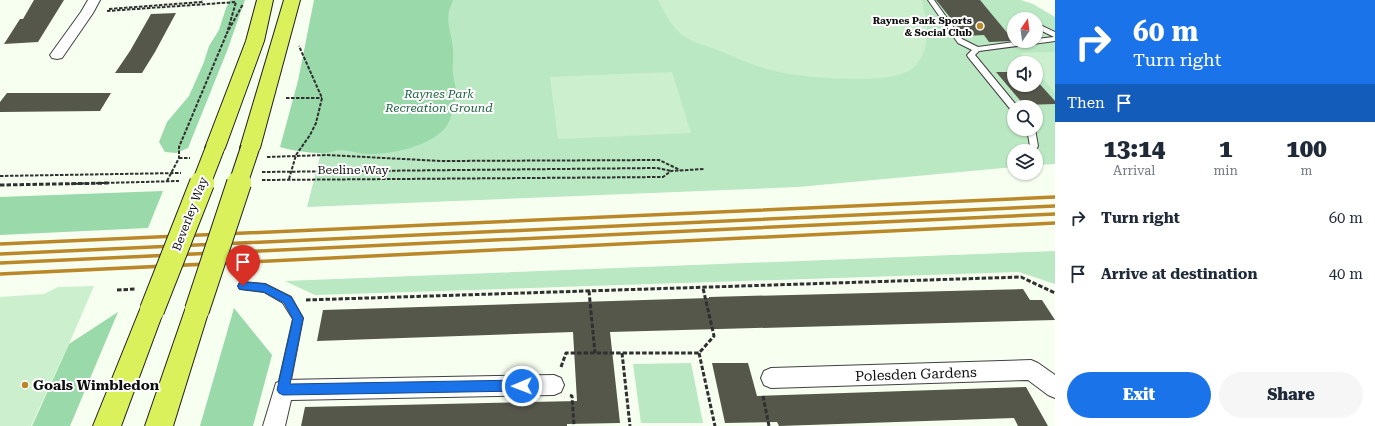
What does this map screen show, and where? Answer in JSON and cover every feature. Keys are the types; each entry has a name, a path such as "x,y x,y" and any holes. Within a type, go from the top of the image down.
{"highway":[{"name":"Beverley Way","path":"107,426 216,148 255,41 265,0"},
{"path":"159,426 250,148 292,0"}],"street":[{"path":"57,55 89,8"},
{"name":"Polesden Gardens","path":"771,378 1031,370 1055,388"},
{"path":"274,426 283,390 554,385"}],"lane":[{"path":"930,0 960,41 977,49 1055,39"},
{"path":"1043,29 1055,35"},
{"path":"977,49 971,55 1008,100"},
{"path":"243,286 265,288 287,300 298,318 283,390"}],"path":[{"path":"89,8 202,2 202,0"},
{"path":"227,32 245,0"},
{"path":"89,8 236,2 227,32 179,147 179,158 167,181"},
{"path":"289,179 296,155 310,135 316,123 322,98 299,46"},
{"path":"286,98 322,98"},
{"path":"276,157 296,155 442,161 659,160 682,171"},
{"path":"261,172 658,168 671,171"},
{"name":"Beeline Way","path":"258,180 662,177 671,171 704,169"},
{"path":"0,176 186,172"},
{"path":"0,185 182,181"},
{"path":"287,300 589,292 1021,277 1055,293"},
{"path":"574,426 572,396 554,385 566,353 699,353 714,336 703,288"},
{"path":"589,292 595,353"},
{"path":"622,353 630,426"},
{"path":"699,353 715,426"},
{"path":"769,426 762,392 771,378"}],"green space":[{"path":"230,0 245,0 227,51 188,148 176,153 165,152 159,142 167,122 189,96 204,62 209,46 219,30"},
{"path":"314,0 453,0 449,11 448,20 453,48 453,78 456,96 450,120 439,134 411,148 379,154 366,154 340,150 327,153 314,153 280,147 298,81"},
{"name":"Raynes Park Recreation Ground","path":"354,0 1021,0 1033,4 1055,17 1055,164 1043,165 1043,144 1007,144 1007,168 798,187 307,207 355,21"},
{"path":"658,0 921,0 926,18 927,37 922,56 917,64 910,70 899,75 865,79 844,79 788,74 754,65 688,38 672,25"},
{"path":"1055,52 1055,93 1043,79 1043,56 1023,56 1020,53"},
{"path":"672,72 691,133 558,139 550,77"},
{"path":"163,191 148,228 0,235 0,197"},
{"path":"1055,251 1055,284 1019,272 315,295 285,281"},
{"name":"Goals Wimbledon","path":"94,286 31,426 0,426 0,297 44,294 58,287"},
{"path":"234,308 272,355 253,426 200,426"},
{"path":"118,312 70,426 32,426 69,344"},
{"path":"691,363 703,423 641,423 633,364"}],"building":[{"path":"34,0 64,0 38,42 4,44 20,19 23,19"},
{"name":"Raynes Park Sports & Social Club","path":"936,0 980,0 1007,33 1007,41 989,42 984,35 965,36"},
{"path":"176,13 142,73 115,73 130,51 151,14"},
{"path":"996,72 1007,72 1007,85"},
{"path":"1043,88 1055,101 1055,104 1043,104 1043,100 1020,100 1013,92 1043,92"},
{"path":"7,93 111,93 100,111 0,112 0,102"},
{"path":"1023,289 1030,300 1042,300 1055,320 610,332 620,423 567,424 567,426 301,426 305,407 577,401 573,332 317,341 323,310 709,297"},
{"path":"712,363 748,363 757,396 1026,387 1048,426 1018,426 1014,418 779,426 777,422 725,423"}],"railway":[{"path":"0,244 1055,197"},
{"path":"0,254 1055,206"},
{"path":"0,263 1055,214"},
{"path":"0,274 1055,223"}],"place":[{"name":"Raynes Park Sports & Social Club","path":"980,26"},
{"name":"Goals Wimbledon","path":"25,385"}],"route":[{"path":"243,286 265,288 287,300 298,318 283,390 522,386"}]}
